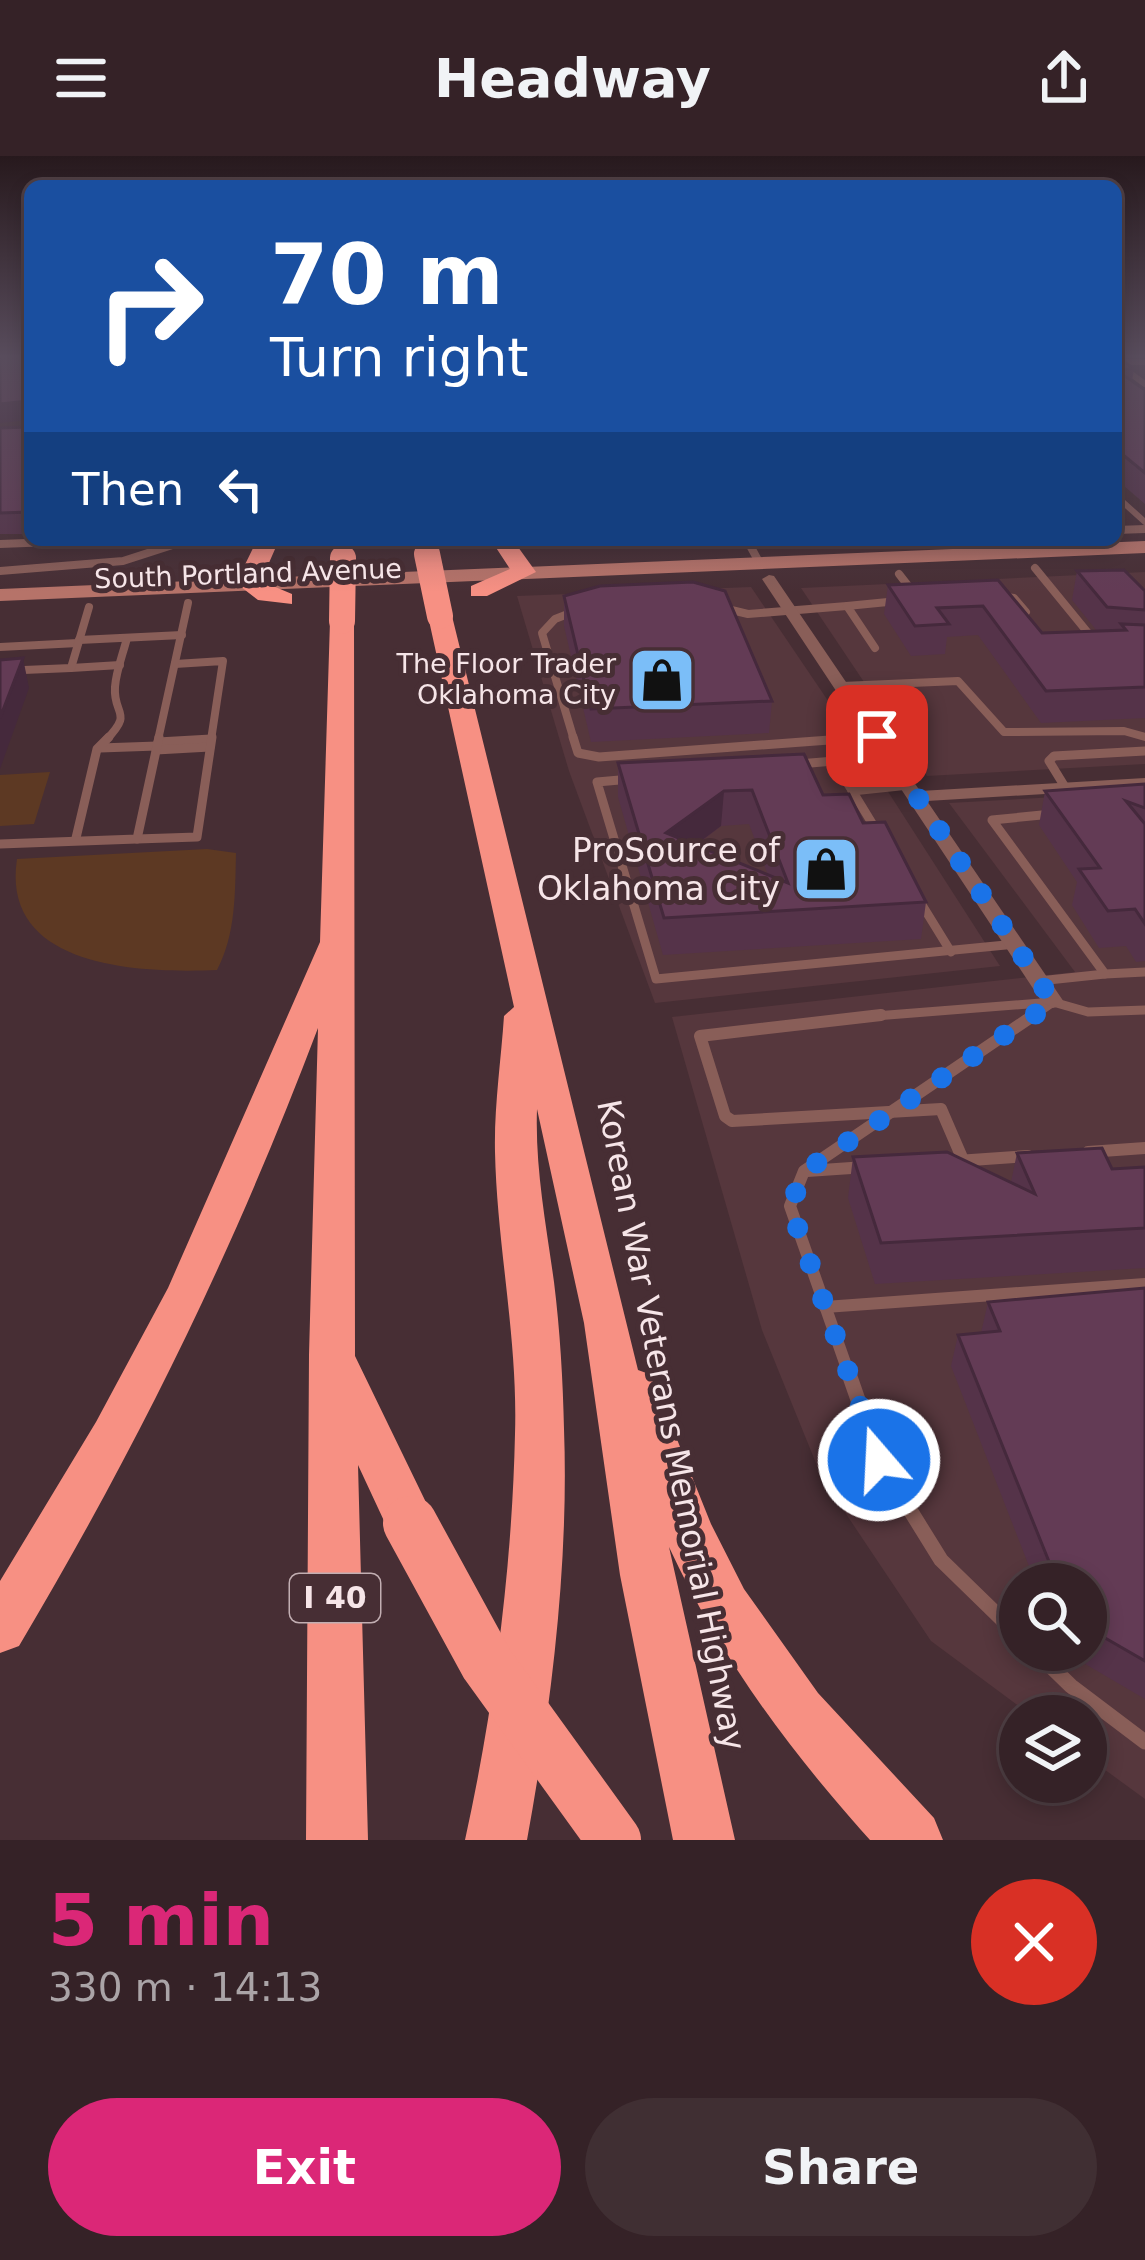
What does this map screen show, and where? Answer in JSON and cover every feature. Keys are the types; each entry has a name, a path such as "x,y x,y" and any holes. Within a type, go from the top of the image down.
{"highway":[{"path":"265,546 248,583 266,596 283,599"},
{"path":"479,592 524,572 506,546"},
{"name":"Korean War Veterans Memorial Highway","path":"425,547 607,1323 647,1575 704,1840"},
{"name":"I 40","path":"337,1840 332,1355 344,549"},
{"path":"0,1630 90,1478 179,1312 240,1178 338,935"},
{"path":"496,1840 509,1776 532,1580 540,1432 532,1288 515,1152 525,970"},
{"path":"607,1323 704,1567 722,1599 810,1727 913,1840"},
{"path":"332,1355 410,1523 487,1664 614,1840"}],"main road":[{"name":"South Portland Avenue","path":"0,595 188,603 479,592 1021,551 1145,547"},
{"path":"1021,551 1035,568"},
{"name":"South Portland Avenue","path":"0,609 248,583 524,572 899,574 1145,563"},
{"path":"24,593 60,568 64,580 83,598"}],"street":[{"path":"764,571 1053,1002"},
{"path":"913,790 1145,783"}],"lane":[{"path":"1140,513 1145,526"},
{"path":"0,572 123,562 170,546"},
{"path":"750,546 764,571"},
{"path":"1035,568 1097,644 1110,648"},
{"path":"710,604 748,614 918,600 899,574"},
{"path":"1052,592 1075,591"},
{"path":"982,597 1014,598 1026,612"},
{"path":"71,668 83,598"},
{"path":"137,839 188,603"},
{"path":"847,606 875,648"},
{"path":"585,609 555,619 542,633 578,753 599,757 877,736"},
{"path":"0,647 182,635"},
{"path":"76,838 98,748 121,724 123,713 114,692 127,638"},
{"path":"0,844 197,837 223,662 175,664"},
{"path":"0,671 120,665"},
{"path":"842,686 950,680 964,684 1000,729 1011,734 1124,731 1145,736"},
{"path":"98,748 211,743"},
{"path":"1065,787 1050,758 1145,751"},
{"path":"787,765 834,760 889,851"},
{"path":"644,778 596,782 656,979 1016,944"},
{"path":"852,791 913,790"},
{"path":"1061,813 992,820 1105,974"},
{"path":"914,891 951,952"},
{"path":"1039,981 1145,972"},
{"path":"999,1616 941,1560 879,1460 790,1206 805,1171 1053,1002"},
{"path":"963,1160 941,1109 733,1120 725,1116 700,1036 712,1030 1053,1002 1088,1012 1145,1010"},
{"path":"1077,1153 1145,1148"},
{"path":"941,1162 1054,1154"},
{"path":"805,1171 873,1167"},
{"path":"825,1307 1145,1284"},
{"path":"1056,1671 1145,1742"}],"shaded area":[{"path":"1145,572 1145,764 927,776 801,588"},
{"path":"751,587 1000,966 655,1003 569,771 517,596"},
{"path":"50,772 34,824 0,826 0,775"},
{"path":"1145,792 1145,1799 1107,1771 1107,1695 1004,1695 931,1641 822,1478 762,1330 672,1017 1075,972 949,803"},
{"path":"207,849 236,853 231,928 217,970 153,970 83,957 54,944 31,924 18,896 17,859"}],"building":[{"path":"0,435 24,435 24,512 0,513"},
{"path":"1122,435 1145,435 1145,473 1122,454"},
{"path":"1124,570 1145,591 1145,610 1107,607 1077,571"},
{"path":"998,580 1042,633 1145,625 1145,687 1046,691 983,606 937,608 949,624 915,626 888,585"},
{"name":"The Floor Trader Oklahoma City","path":"693,582 725,591 772,701 591,709 564,596 600,586"},
{"path":"23,658 0,718 0,660"},
{"path":"804,754 823,795 849,794 863,823 885,822 926,902 664,918 618,763","holes":["752,790 788,883 666,833 724,791"]},
{"path":"1145,784 1145,808 1126,801 1145,824 1145,924 1135,909 1108,911 1079,869 1100,868 1045,791"},
{"path":"1102,1148 1112,1169 1145,1167 1145,1228 881,1243 853,1157 947,1152 1035,1194 1017,1153"},
{"path":"1145,1288 1145,1661 1107,1639 1107,1563 1050,1563 958,1335 1000,1331 988,1302"}],"place":[{"name":"The Floor Trader Oklahoma City","path":"662,680"},
{"name":"ProSource of Oklahoma City","path":"826,869"}],"route":[{"path":"877,736 1053,1002 805,1171 790,1206 879,1460"}]}
